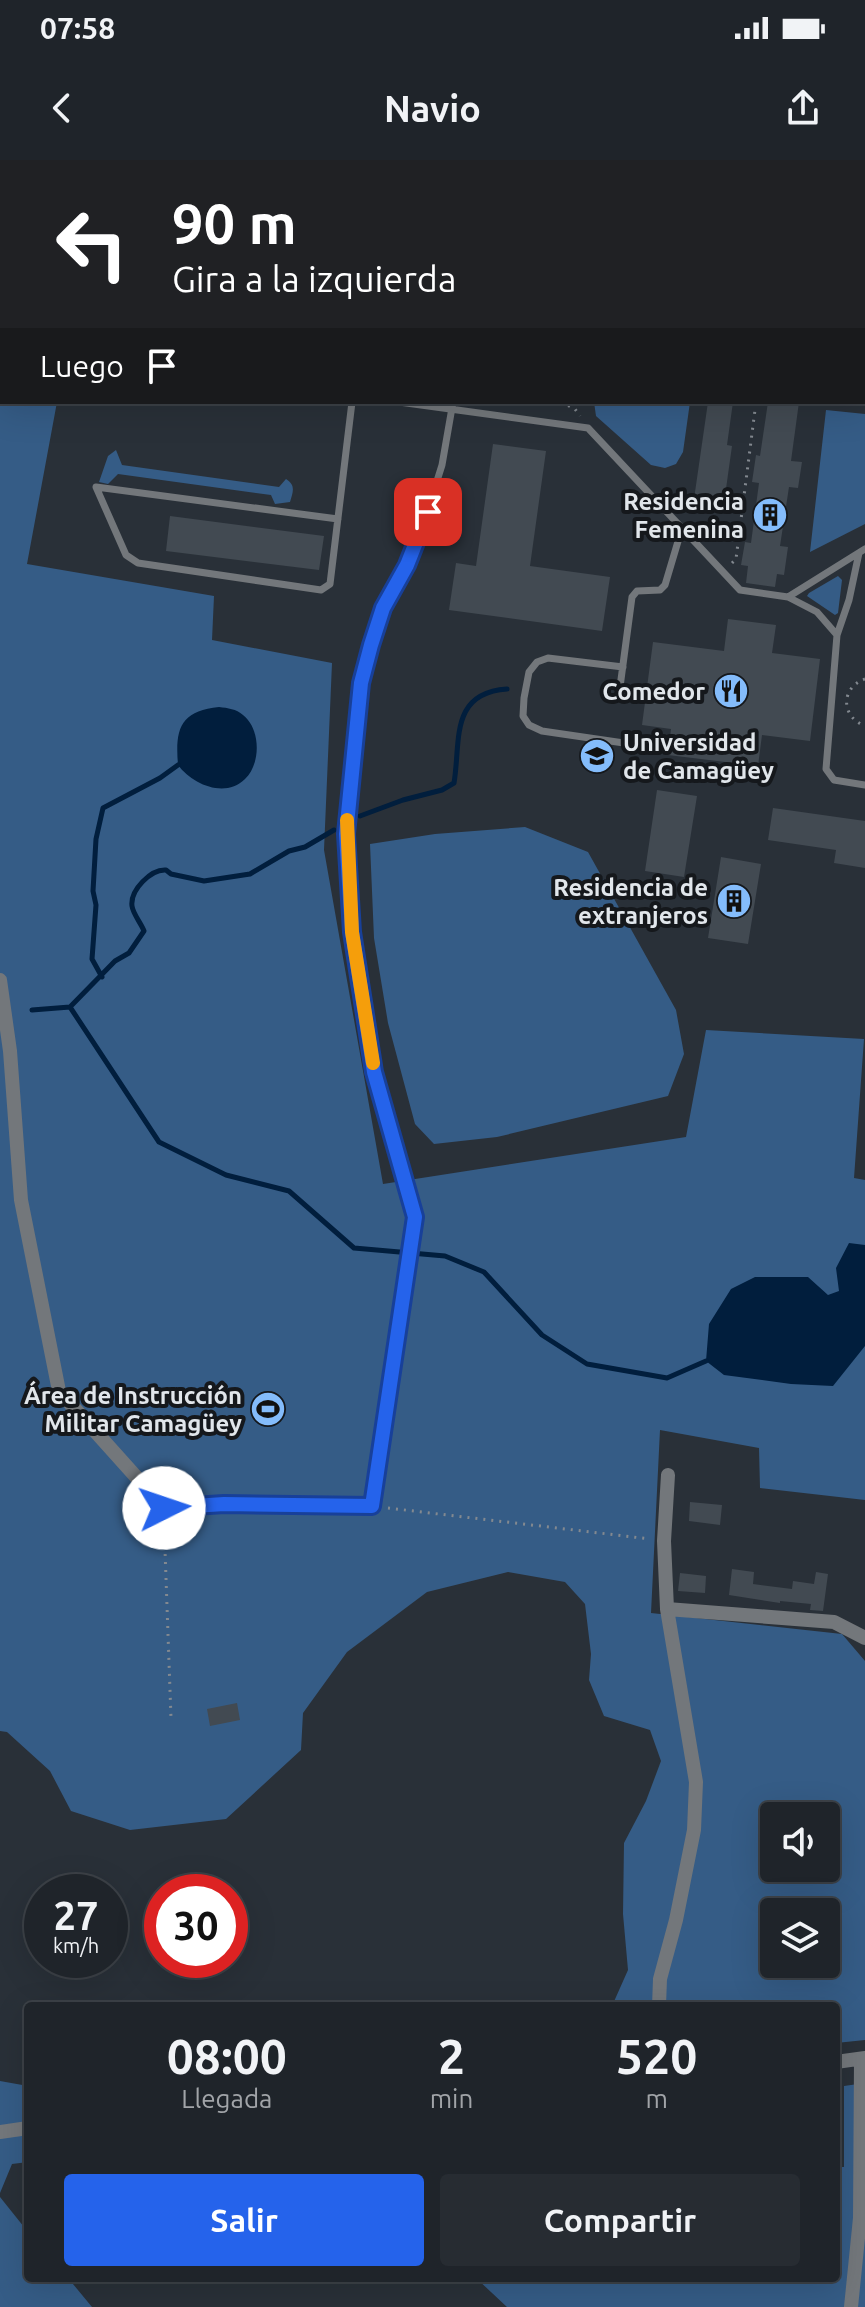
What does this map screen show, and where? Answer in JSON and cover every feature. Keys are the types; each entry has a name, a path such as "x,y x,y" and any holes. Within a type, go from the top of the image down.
{"street":[{"path":"0,980 10,1051 21,1200 59,1391 164,1508 224,1504 372,1506"},
{"path":"659,2002 660,1979 676,1920 694,1830 696,1782 667,1609 664,1541 668,1475"},
{"path":"667,1609 834,1622 865,1638"},
{"path":"840,2061 863,2058 860,2218 851,2307"},
{"path":"0,2132 24,2129"}],"lane":[{"path":"338,519 96,487 126,555 138,563 321,590 330,584 338,519 352,404"},
{"path":"426,404 588,428 740,590 788,597 817,612 837,635"},
{"path":"372,1506 415,1217 374,1072 352,932 346,834 361,683 383,608 420,535 442,465 452,406"},
{"path":"620,687 632,597 637,591 660,590 665,585 682,528"},
{"path":"788,597 862,551"},
{"path":"862,551 837,635 826,769 834,780 865,785"},
{"path":"623,667 548,658 537,662 529,672 523,716 529,725 542,731 658,748"}],"path":[{"path":"565,404 575,409 588,428"},
{"path":"722,571 736,559 756,404"},
{"path":"865,679 852,686 846,700 852,719 865,726"},
{"path":"372,1506 664,1541"},
{"path":"164,1508 171,1718"}],"shaded area":[{"path":"0,404 57,404 27,564 214,596 212,640 332,663 324,850 383,1184 686,1137 706,1030 864,1039 854,1178 865,1180 865,1500 760,1488 759,1448 660,1430 651,1613 842,1634 865,1661 865,2040 840,2043 840,2002 614,2002 628,1970 623,1914 624,1843 646,1801 661,1761 650,1730 604,1716 589,1680 591,1654 585,1604 565,1582 508,1572 427,1592 347,1652 303,1713 301,1750 226,1819 130,1830 71,1811 50,1771 7,1732 0,1731"},
{"path":"594,404 690,404 683,452 676,464 665,468 651,465 596,416"},
{"path":"826,410 865,414 865,524 810,552"},
{"path":"116,450 122,465 279,487 286,479 292,486 292,495 290,502 275,504 271,495 118,474 108,484 99,482 108,456"},
{"path":"838,576 842,580 838,613 835,615 807,596"},
{"path":"219,707 243,715 256,737 256,756 250,773 237,785 228,788 200,783 178,765 179,732 183,724 196,713"},
{"path":"525,827 588,852 676,1010 684,1054 668,1096 497,1137 434,1144 415,1124 388,1023 374,938 370,844 435,834"},
{"path":"849,1243 865,1245 865,1346 833,1386 724,1375 706,1361 709,1324 731,1289 755,1277 808,1277 828,1295 839,1291 836,1268"},
{"path":"0,2081 24,2085 24,2162 12,2164 0,2193"},
{"path":"865,2083 865,2307 507,2307 480,2282 840,2282 844,2086"},
{"path":"0,2197 24,2227 24,2282 71,2282 92,2307 0,2307"}],"building":[{"path":"708,404 733,404 727,445 732,446 724,503 694,499"},
{"name":"Residencia Femenina","path":"768,404 799,404 791,461 802,462 798,488 789,487 780,546 788,547 784,575 777,574 775,587 746,583 748,566 741,565 745,542 751,543 759,483 752,482 756,455 760,456"},
{"path":"493,444 546,451 530,566 610,577 602,631 449,610 456,563 476,566"},
{"path":"170,516 324,536 319,570 166,551"},
{"name":"Comedor","path":"728,619 776,625 772,653 820,659 810,741 762,735 758,766 668,755 671,729 642,725 653,642 724,651"},
{"path":"657,790 697,796 684,877 645,871"},
{"path":"773,808 865,821 865,868 834,863 836,850 768,840"},
{"name":"Residencia de extranjeros","path":"721,857 761,864 748,944 708,938"},
{"path":"690,1502 722,1505 720,1525 689,1521"},
{"path":"732,1569 754,1572 753,1584 792,1589 793,1581 814,1584 816,1572 828,1574 823,1611 810,1610 811,1604 729,1595"},
{"path":"680,1573 706,1576 705,1593 678,1591"},
{"path":"237,1703 240,1720 210,1726 207,1709"}],"waterway":[{"path":"360,816 442,790 454,783 461,722 467,710 475,700 488,693 507,689"},
{"path":"102,977 92,959 96,839 103,808 178,765"},
{"path":"32,1010 70,1007 115,961 129,953 144,931 133,909 134,893 154,873 166,870 171,874 204,881 250,874 334,830"},
{"path":"70,1007 159,1142 226,1175 289,1191 354,1248 445,1256 484,1272 542,1335 587,1364 667,1378 706,1361"}],"slow traffic":[{"path":"347,820 352,932 373,1063"}],"place":[{"name":"Residencia Femenina","path":"770,515"},
{"name":"Comedor","path":"731,691"},
{"name":"Universidad de Camagüey","path":"597,756"},
{"name":"Residencia de extranjeros","path":"734,901"},
{"name":"Área de Instrucción Militar Camagüey","path":"268,1409"}],"route":[{"path":"164,1508 224,1504 372,1506 415,1217 374,1072 352,932 346,834 361,683 383,608 407,565 428,512"}]}
